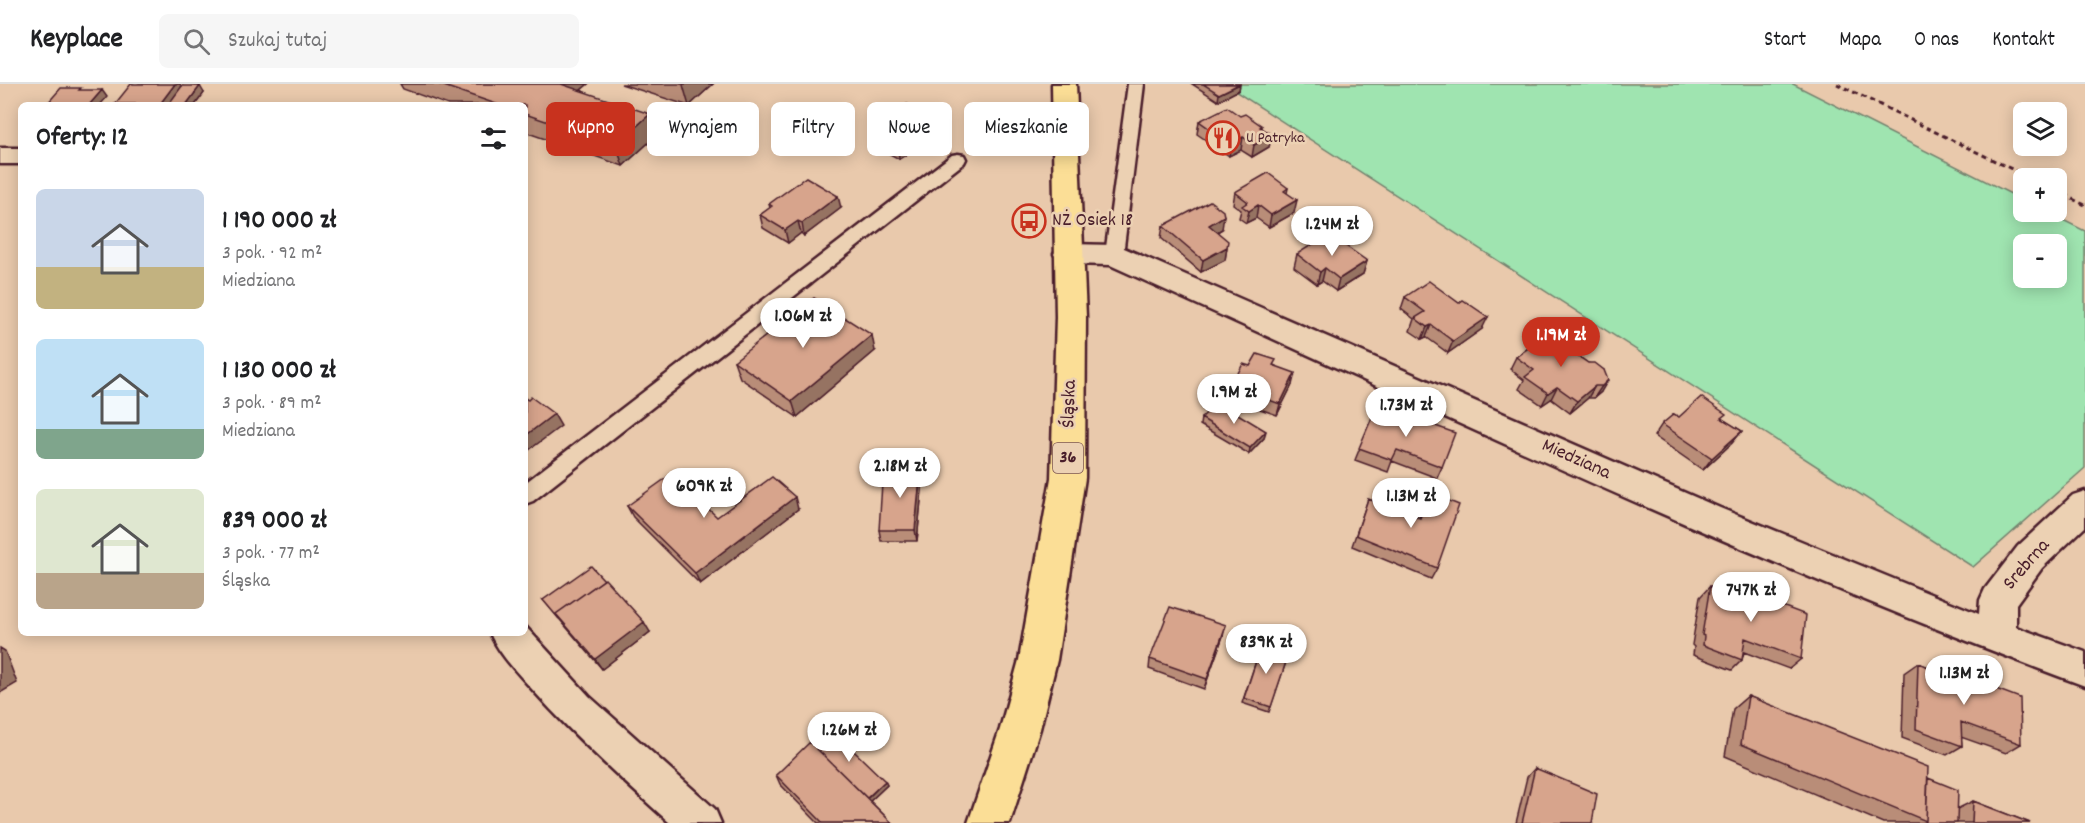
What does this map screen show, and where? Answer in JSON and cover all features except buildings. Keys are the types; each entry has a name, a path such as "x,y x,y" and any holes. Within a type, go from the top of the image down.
{"main road":[{"name":"Śląska","path":"989,823 1020,729 1038,660 1047,620 1068,478 1071,360 1064,84"}],"street":[{"path":"0,156 18,156"},
{"name":"Miedziana","path":"1068,254 1114,255 1708,518 1997,638 2085,669"},
{"name":"Srebrna","path":"1997,638 1998,600 2030,557 2085,505"},
{"path":"510,636 532,663 586,720 700,823"}],"lane":[{"path":"1114,255 1136,84"},
{"path":"528,493 958,159"}],"path":[{"path":"1837,84 2013,170"},
{"path":"2067,196 2085,205"}],"green space":[{"path":"1224,84 1793,84 2013,195 2013,222 2067,222 2085,231 2085,468 1973,567"}],"place":[{"name":"U Patryka","path":"1223,138"},
{"name":"NŻ Osiek 18","path":"1029,221"}]}
